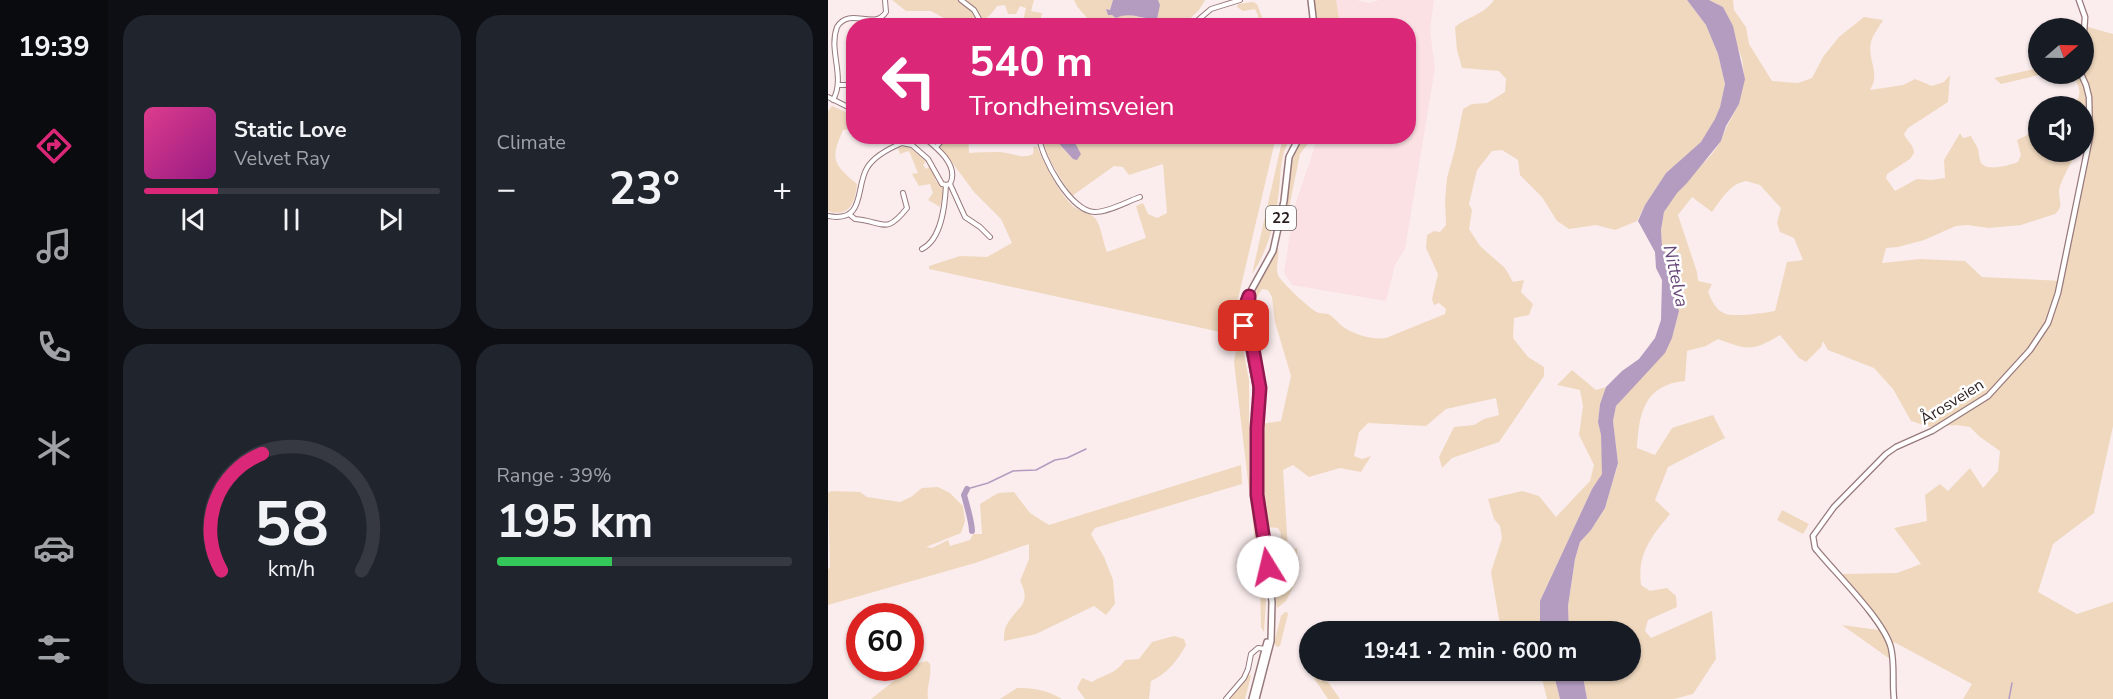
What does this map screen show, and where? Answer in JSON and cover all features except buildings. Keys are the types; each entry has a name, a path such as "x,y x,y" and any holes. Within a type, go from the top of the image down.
{"main road":[{"path":"1311,0 1313,18"},
{"path":"2079,0 2085,18"},
{"name":"Årosveien","path":"1894,699 1893,662 1887,636 1815,548 1813,536 1834,507 1886,453 1932,431 1988,396 2042,334 2051,317 2055,302 2090,137 2089,97 2085,84"},
{"name":"22","path":"1254,699 1266,651 1272,610 1271,582 1257,495 1255,378 1244,322 1245,306 1273,251 1285,196 1289,157 1296,144"}],"street":[{"path":"881,18 886,12 885,0"},
{"path":"962,0 974,10 978,18"},
{"path":"1200,18 1210,9 1240,0"},
{"path":"834,101 838,85 832,52 836,29 846,20"},
{"path":"838,85 846,85"},
{"path":"828,97 846,106"},
{"path":"828,216 837,217 849,214 859,201 861,181 869,165 877,157 900,144 912,145 934,167 940,182 948,184 965,217 990,237"},
{"path":"922,249 928,245 940,225 948,184 952,177 950,166 932,144"},
{"path":"936,147 939,144"},
{"path":"1041,144 1045,158 1067,193 1080,208 1100,211 1140,197"},
{"path":"849,214 855,219 882,225 891,224 907,208 903,193"},
{"path":"1226,699 1246,674 1252,652 1258,648 1266,651"}],"shaded area":[{"path":"892,0 1034,0 1031,11 1042,13 1041,18 1030,18 1030,16 1024,18 1026,8 1020,6 1016,14 1008,14 1005,5 997,6 985,18 944,18 931,11 906,11"},
{"path":"1074,0 1113,0 1110,10 1106,9 1116,18 1088,18"},
{"path":"1113,0 1158,0 1160,5 1157,18 1127,15 1116,18 1108,15 1106,9 1110,10"},
{"path":"1158,0 1205,0 1190,18 1148,18 1160,5"},
{"path":"1314,0 1336,0 1339,18 1317,18"},
{"path":"1327,0 1356,0 1370,3 1379,0 1434,0 1430,30 1435,68 1405,249 1395,265 1386,301 1292,285 1284,273 1294,208 1316,144 1416,144 1416,18 1329,18"},
{"path":"1494,0 1687,0 1706,25 1718,54 1725,84 1716,120 1701,143 1666,173 1637,221 1615,230 1596,225 1569,229 1557,221 1542,197 1520,175 1518,160 1502,150 1492,151 1477,170 1469,204 1472,210 1469,229 1480,246 1505,268 1513,282 1524,280 1521,292 1533,304 1529,315 1514,318 1513,338 1528,357 1544,367 1544,376 1499,442 1452,458 1442,468 1439,457 1454,427 1474,425 1484,419 1499,415 1496,398 1446,409 1426,426 1368,423 1359,432 1354,456 1362,459 1371,456 1361,472 1340,468 1309,477 1293,465 1283,470 1288,550 1297,548 1298,578 1286,601 1277,608 1268,551 1270,546 1280,543 1281,533 1278,528 1267,527 1264,515 1260,477 1260,427 1261,424 1281,421 1291,376 1275,322 1272,297 1268,290 1262,289 1253,304 1256,288 1278,248 1277,272 1284,283 1311,309 1318,313 1328,314 1342,326 1358,334 1386,338 1445,314 1446,309 1439,303 1434,305 1432,299 1438,274 1426,248 1427,235 1434,231 1440,232 1446,225 1447,178 1463,109 1472,104 1487,103 1505,92 1506,79 1499,71 1462,68 1457,50 1455,27 1486,9"},
{"path":"1687,0 1709,0 1723,7 1733,26 1745,79 1739,104 1726,126 1721,141 1664,212 1661,230 1662,246 1672,266 1672,288 1679,311 1672,338 1665,353 1616,406 1613,421 1618,463 1605,508 1580,542 1568,606 1569,621 1540,621 1540,601 1592,489 1602,474 1601,435 1598,422 1600,404 1606,387 1622,371 1639,359 1655,338 1661,320 1662,280 1656,268 1655,252 1638,221 1645,205 1666,173 1701,142 1720,107 1725,84 1718,54 1706,25"},
{"path":"1709,0 1733,0 1734,10 1746,27 1749,44 1772,81 1798,83 1812,78 1823,57 1839,37 1864,17 1883,20 1871,42 1874,78 1870,90 1903,85 1915,79 1932,86 1944,82 1950,75 1948,102 1908,128 1904,134 1914,153 1910,159 1887,174 1886,178 1895,191 1917,179 1945,178 1944,160 1960,133 1963,138 1971,136 1984,166 1999,167 2018,162 2021,155 2017,140 2028,135 2028,162 2072,162 2061,183 2060,206 2055,214 2021,225 1989,228 1956,226 1924,240 1886,248 1882,263 1920,259 1965,261 1982,277 2062,281 2087,162 2094,162 2094,96 2079,96 2078,84 2094,84 2094,29 2113,34 2113,426 2094,513 2053,544 2038,592 2077,614 2113,602 2113,699 1963,699 1972,684 1894,642 1890,659 1842,625 1886,631 1841,574 1897,573 1921,564 1894,528 1927,521 1925,495 1940,484 1948,491 1970,468 1983,488 1998,471 2000,451 1970,427 1956,425 1930,427 1911,421 1893,389 1874,368 1828,350 1823,341 1821,347 1806,362 1799,358 1780,335 1756,347 1743,347 1718,339 1706,346 1687,351 1685,381 1660,388 1646,403 1642,412 1637,448 1655,455 1672,428 1713,415 1725,438 1668,467 1655,500 1670,514 1647,546 1640,574 1641,585 1650,591 1667,588 1676,596 1677,607 1648,620 1645,631 1651,638 1712,611 1716,659 1693,694 1674,699 1587,699 1584,681 1641,681 1641,621 1569,621 1568,606 1575,559 1580,542 1605,508 1618,464 1613,421 1616,406 1672,338 1679,311 1672,288 1672,266 1662,247 1661,230 1664,212 1676,192 1712,154 1721,141 1739,104 1744,76 1742,59 1723,7","holes":["1746,181 1760,185 1781,208 1777,223 1780,232 1794,238 1803,260 1787,262 1775,311 1743,315 1723,313 1717,308 1708,292 1712,284 1698,281 1678,215 1692,197 1712,212 1726,193 1735,185"]},
{"path":"1253,2 1257,4 1262,18 1259,18 1255,9 1243,11 1237,7 1238,4"},
{"path":"1125,14 1143,18 1116,18"},
{"path":"2028,70 2028,78 2001,84 1994,78"},
{"path":"832,106 846,112 846,129 843,130 835,155 839,166 857,184 855,197 850,207 846,211 835,213 828,211 828,111"},
{"path":"934,144 968,144 969,153 1003,152 1021,156 1033,154 1034,146 1037,147 1063,195 1074,207 1093,216 1097,221 1107,252 1146,238 1136,206 1143,203 1148,214 1157,218 1167,213 1163,164 1129,175 1123,167 1114,166 1072,196 1058,175 1044,144 1059,144 1073,159 1073,144 1274,144 1230,333 929,269 929,266 960,256 987,257 1012,243 1001,219 974,192 945,153"},
{"path":"1059,144 1075,144 1081,154 1077,160 1073,159"},
{"path":"1281,144 1287,144 1273,224 1263,255 1252,274"},
{"path":"1299,144 1308,144 1300,154 1287,217 1281,230 1294,153"},
{"path":"905,146 926,161 923,165 926,169 931,166 936,181 944,189 940,207 928,200 933,193 930,184 919,186 912,174 918,173 909,151 900,154 898,148"},
{"path":"1238,338 1241,338 1249,380 1249,474 1266,600 1264,632 1261,627 1260,583 1234,362"},
{"path":"1572,370 1596,390 1606,387 1600,404 1598,422 1603,474 1592,489 1540,601 1540,621 1499,621 1491,572 1502,538 1500,526 1494,519 1488,499 1522,491 1539,496 1556,517 1590,481 1594,465 1579,435 1583,406 1580,390 1557,385"},
{"path":"1241,465 1242,484 1095,528 1091,534 1104,557 1113,580 1115,604 1106,615 1094,606 1036,634 1004,641 1006,626 1024,601 1024,589 1020,581 1029,559 1029,544 975,563 828,605 828,569 830,568 828,493 831,491 860,492 867,497 900,502 922,488 938,487 950,493 963,506 965,521 961,533 926,547 932,548 948,540 950,546 970,540 973,534 982,534 980,504 998,493 1014,492 1030,513 1049,525"},
{"path":"1782,510 1809,524 1803,534 1777,520"},
{"path":"1285,612 1288,614 1280,646 1277,647 1274,643 1281,616"},
{"path":"1174,636 1184,639 1186,645 1171,666 1151,681 1149,699 1085,699 1077,688 1082,678 1092,682 1114,671 1125,660 1139,659 1152,642"},
{"path":"924,662 930,664 928,699 871,699 894,681 924,681"},
{"path":"1249,674 1251,676 1245,699 1230,699"},
{"path":"1316,681 1328,682 1340,699 1328,699"},
{"path":"1542,681 1556,681 1560,699 1547,699"},
{"path":"1556,681 1584,681 1587,699 1560,699"},
{"path":"1017,688 1040,690 1062,699 1000,699"}],"waterway":[{"path":"967,489 988,483 1013,471 1036,470 1055,460 1067,458 1086,449"},
{"path":"967,489 964,495 972,531"},
{"path":"2009,699 2012,683"}],"route":[{"path":"1244,326 1244,310 1249,296 1247,314 1260,388 1257,419 1257,495 1268,567"}],"water label":[{"name":"Nittelva","path":"1676,276"}]}
